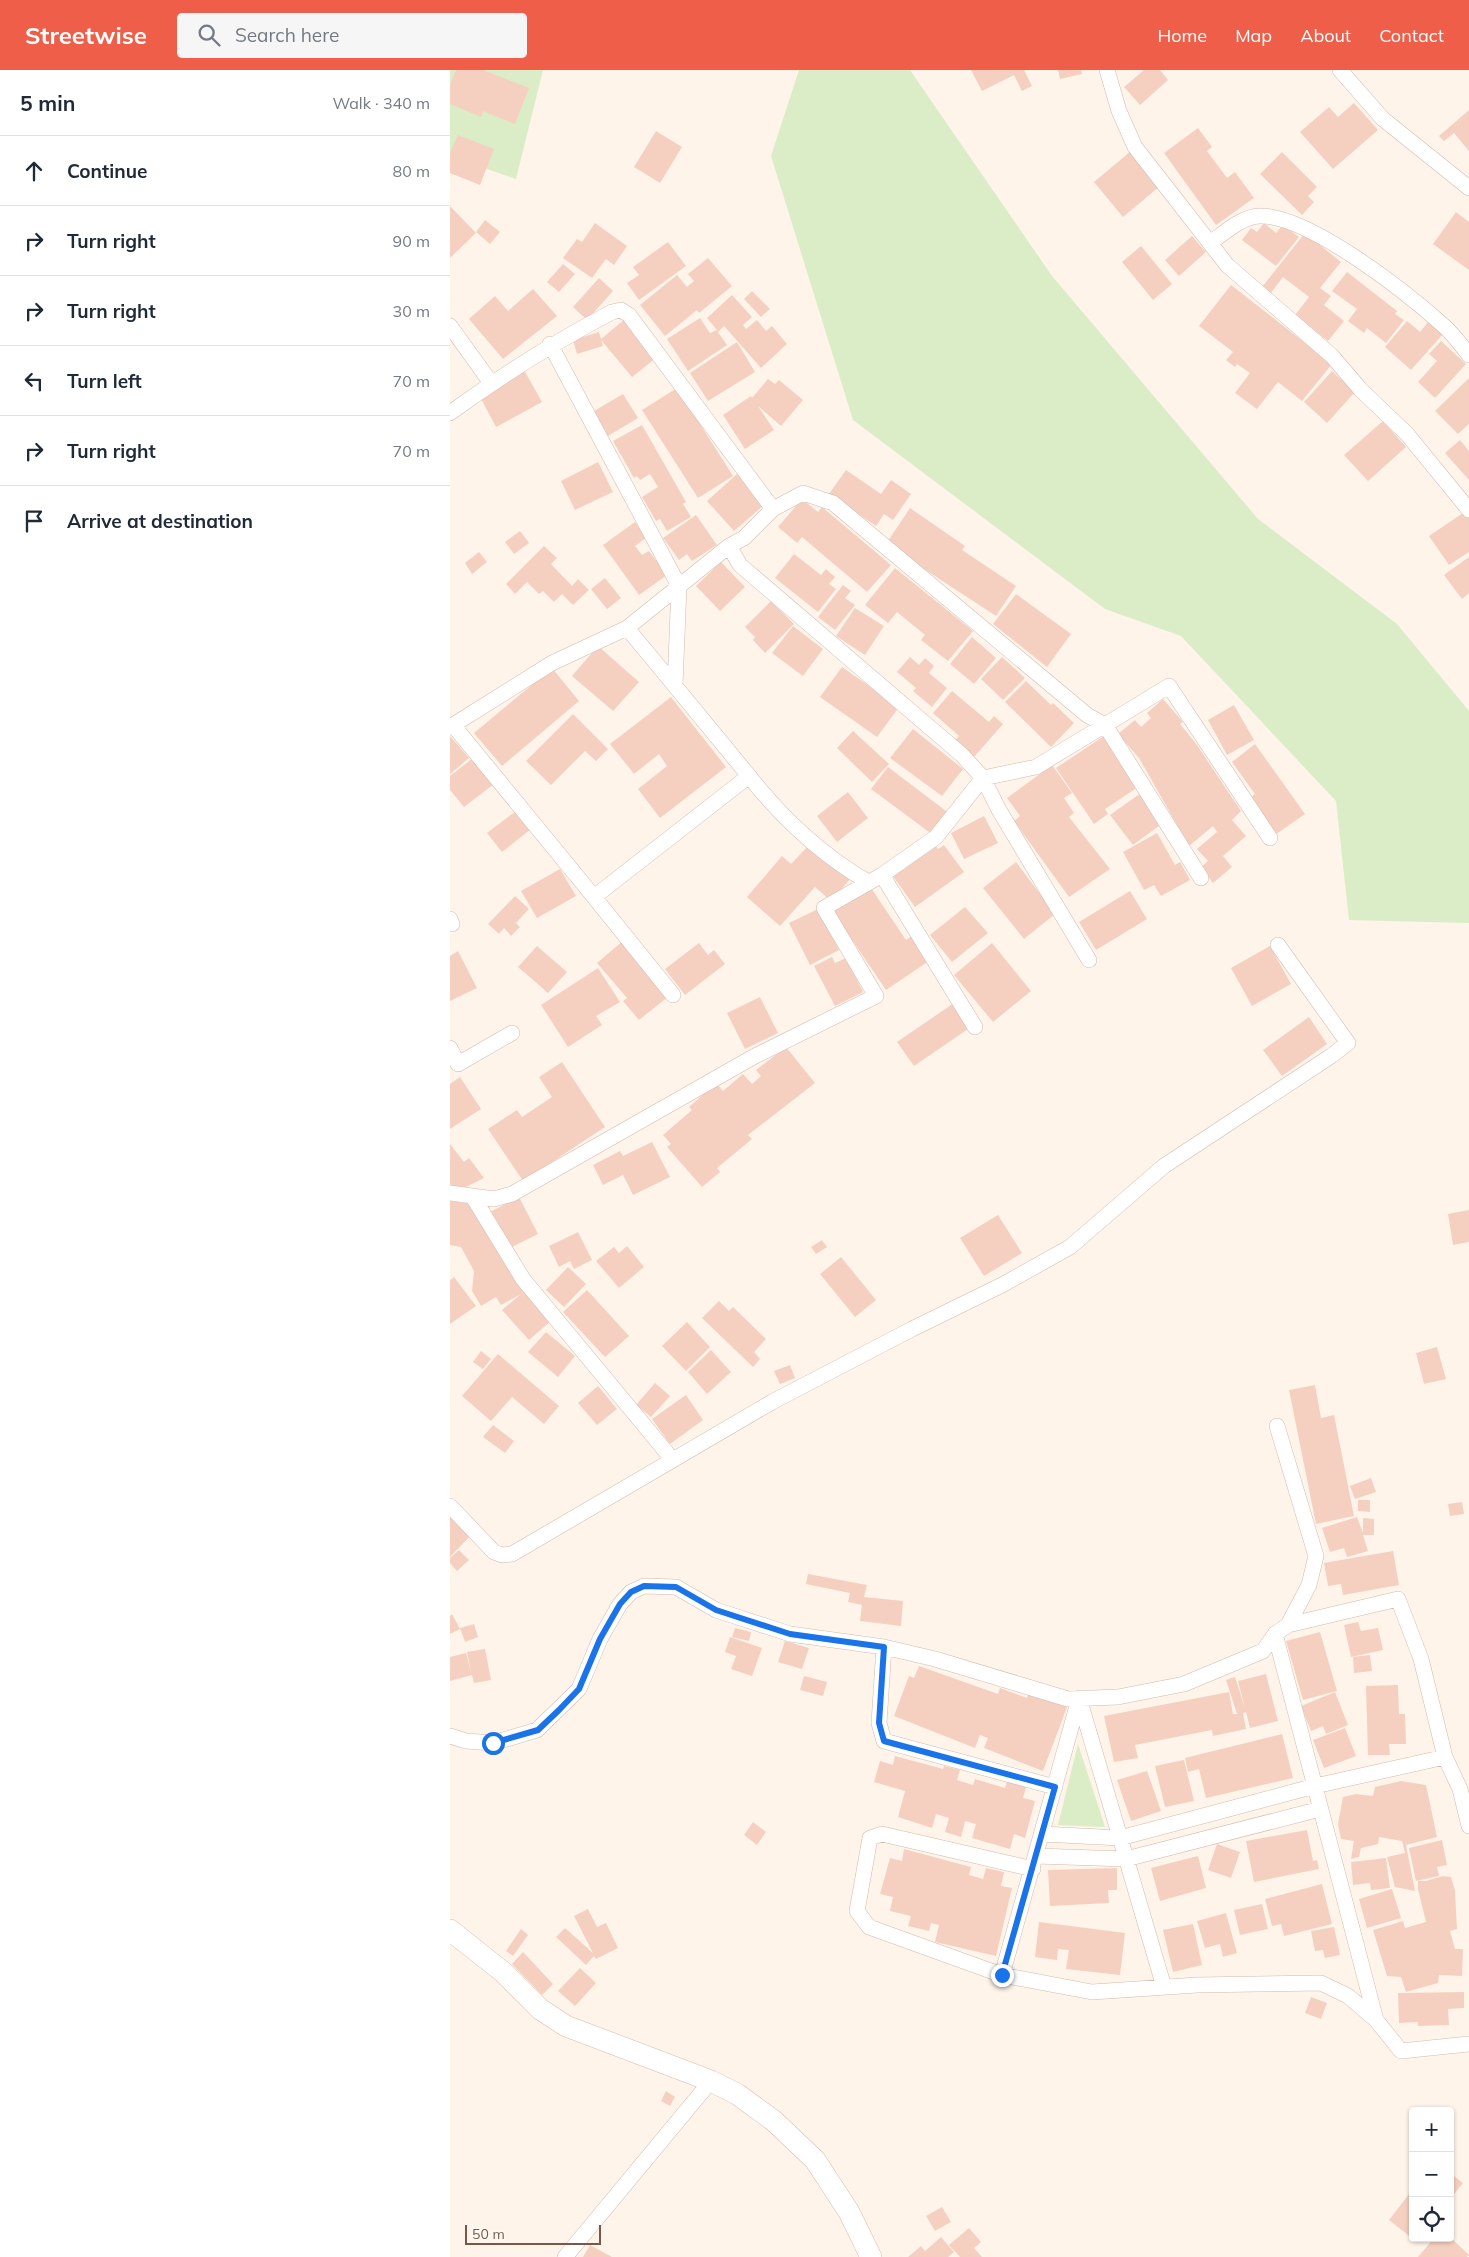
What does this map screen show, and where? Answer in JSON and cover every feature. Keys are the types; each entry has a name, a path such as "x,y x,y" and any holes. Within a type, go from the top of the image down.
{"street":[{"path":"1107,70 1119,110 1135,147 1227,265 1332,356 1361,390 1407,434 1469,510"},
{"path":"1340,70 1383,119 1469,188"},
{"path":"1210,243 1237,224 1258,216 1274,217 1292,223 1346,251 1445,327 1469,340"},
{"path":"450,413 550,344 612,312 621,310 628,315 773,509"},
{"path":"450,326 491,383"},
{"path":"1445,327 1469,355"},
{"path":"550,344 679,586 675,686"},
{"path":"673,995 452,726 552,663 627,628 728,546 744,538 773,509 803,492 833,503 1088,715 1104,725 1201,878"},
{"path":"728,546 740,565 962,755 984,778 999,810 1088,960"},
{"path":"627,628 787,820 850,872 868,882"},
{"path":"450,1193 494,1199 512,1194 755,1056 876,996 824,908 882,875 936,836 984,778 1036,767 1169,686 1270,838"},
{"path":"594,897 749,776"},
{"path":"882,875 975,1026"},
{"path":"450,1506 494,1552 508,1555 772,1402 912,1329 1002,1286 1070,1247 1164,1166 1348,1043 1278,944"},
{"path":"450,1048 458,1064 512,1033"},
{"path":"473,1197 523,1278 672,1459"},
{"path":"1277,1426 1316,1556 1309,1585 1288,1626"},
{"path":"450,1736 466,1742 493,1743 538,1730 579,1689 600,1639 620,1604 631,1592 644,1586 676,1587 716,1610 790,1634 884,1647 936,1659 1068,1699 1118,1697 1184,1684 1263,1651 1275,1634 1288,1626 1398,1600 1421,1659 1446,1758 1460,1789 1469,1826"},
{"path":"1275,1634 1376,2020"},
{"path":"884,1647 879,1723 884,1741 1055,1787"},
{"path":"1002,1975 1079,1698"},
{"path":"1079,1698 1164,1987"},
{"path":"1042,1834 1120,1838 1315,1786 1446,1758"},
{"path":"1320,1809 1126,1859 1034,1863 882,1834 870,1838 857,1911 869,1927 1002,1975 1092,1992 1164,1987 1321,1983 1348,1996 1376,2020 1401,2051 1469,2044"},
{"path":"450,1930 503,1972 540,2009 566,2026 711,2081 737,2094 774,2121 815,2160 849,2212 870,2257"},
{"path":"565,2257 711,2081"}],"green space":[{"path":"450,70 543,70 516,179 450,156"},
{"path":"799,70 910,70 1052,276 1258,519 1397,624 1469,711 1469,923 1349,920 1336,801 1181,636 1105,609 853,420 771,156"},
{"path":"1078,1744 1105,1827 1058,1825"}],"building":[{"path":"456,70 483,70 529,88 515,124 483,111 481,117 450,104 450,85"},
{"path":"971,70 1024,70 1032,86 1022,91 1014,75 982,91"},
{"path":"1058,70 1081,70 1082,74 1060,79"},
{"path":"1144,70 1160,70 1168,80 1140,105 1124,87"},
{"path":"1354,103 1378,130 1333,169 1300,132 1329,107 1338,117"},
{"path":"1469,110 1469,151 1454,133 1444,141 1439,136"},
{"path":"1198,128 1212,147 1207,151 1227,178 1235,172 1254,198 1216,225 1164,153"},
{"path":"656,131 682,147 660,183 634,167"},
{"path":"458,135 494,149 480,185 450,173 450,153"},
{"path":"1131,151 1160,186 1123,217 1094,182"},
{"path":"1282,152 1317,187 1308,196 1314,202 1302,215 1260,174"},
{"path":"450,206 476,233 450,258"},
{"path":"1456,212 1469,222 1469,270 1433,244"},
{"path":"485,220 500,232 490,244 476,232"},
{"path":"595,223 627,246 614,265 606,259 592,278 563,258 577,239 582,242"},
{"path":"1264,223 1276,233 1283,225 1299,237 1276,266 1242,240 1251,228 1257,232"},
{"path":"1305,233 1341,262 1320,288 1331,296 1324,305 1344,321 1328,341 1295,315 1309,297 1283,277 1270,294 1262,287"},
{"path":"1192,236 1206,252 1179,276 1165,260"},
{"path":"668,242 686,266 639,300 627,283 639,275 633,267"},
{"path":"1141,246 1172,284 1153,300 1122,262"},
{"path":"708,258 732,286 699,313 697,310 665,336 640,305 677,275 687,287 694,281 688,274"},
{"path":"563,264 575,274 559,292 547,282"},
{"path":"1347,272 1397,311 1395,314 1404,320 1386,343 1367,328 1364,333 1348,321 1357,309 1332,291"},
{"path":"599,278 613,291 587,320 573,307"},
{"path":"1231,285 1332,364 1302,401 1278,382 1257,409 1235,393 1250,373 1237,364 1235,367 1226,360 1233,352 1199,326"},
{"path":"533,289 557,316 503,359 469,319 495,296 508,311"},
{"path":"752,291 770,309 761,317 744,299"},
{"path":"732,295 752,317 743,325 746,329 757,320 766,331 772,326 787,344 761,368 724,326 718,332 727,345 688,371 667,339 700,318 710,333 717,330 707,318"},
{"path":"625,319 656,358 632,377 601,340 603,346 577,354 573,340 599,332 601,339"},
{"path":"1407,321 1420,332 1428,322 1443,334 1411,370 1385,347"},
{"path":"1441,341 1466,364 1435,398 1418,382 1437,361 1429,354"},
{"path":"737,342 755,372 708,401 690,373"},
{"path":"524,370 542,402 496,427 479,395"},
{"path":"1332,371 1355,392 1327,423 1304,402"},
{"path":"1469,378 1469,424 1458,434 1435,411"},
{"path":"768,379 775,384 779,380 803,400 781,426 758,406 774,430 745,449 723,415 751,396 752,398"},
{"path":"677,388 733,476 698,498 642,410"},
{"path":"623,394 638,418 608,436 594,411"},
{"path":"1383,421 1406,447 1368,481 1344,455"},
{"path":"642,425 686,502 683,504 691,517 667,531 660,519 656,521 642,497 658,487 650,474 640,480 637,476 634,478 613,441"},
{"path":"1460,440 1469,451 1469,480 1445,453"},
{"path":"598,462 613,492 575,510 561,481"},
{"path":"846,470 881,494 891,480 911,494 893,520 884,514 876,526 829,494"},
{"path":"737,474 764,505 734,531 707,501"},
{"path":"802,499 818,512 822,507 891,565 867,592 802,537 797,543 778,527"},
{"path":"910,508 965,546 962,550 1016,586 996,616 886,544"},
{"path":"1466,511 1469,515 1469,552 1449,565 1429,536"},
{"path":"696,515 717,545 692,561 687,554 679,560 663,538"},
{"path":"635,522 646,538 635,546 642,555 649,551 667,575 639,595 603,545"},
{"path":"520,531 529,543 514,554 505,542"},
{"path":"544,546 557,558 551,564 572,586 578,579 589,590 573,605 562,594 554,602 543,591 539,594 527,582 515,594 506,584"},
{"path":"479,552 487,562 472,574 465,563"},
{"path":"794,554 821,575 826,569 835,577 829,584 836,589 818,612 775,578"},
{"path":"1469,557 1469,593 1462,599 1444,575"},
{"path":"721,562 745,587 720,611 696,586"},
{"path":"895,568 973,631 948,661 921,640 925,635 897,612 888,623 865,605"},
{"path":"605,578 621,598 607,609 591,589"},
{"path":"843,585 851,591 845,598 855,605 835,630 818,617"},
{"path":"1016,594 1071,634 1047,667 993,624"},
{"path":"771,601 794,624 765,653 753,640 755,637 745,627"},
{"path":"855,608 884,626 865,655 836,636"},
{"path":"793,626 823,649 803,676 772,653"},
{"path":"972,637 996,658 974,684 950,664"},
{"path":"598,646 639,682 613,711 572,676"},
{"path":"910,657 919,665 925,658 934,666 929,673 947,688 932,707 913,691 916,688 897,672"},
{"path":"1002,657 1025,678 1003,700 981,679"},
{"path":"842,667 899,707 877,737 820,697"},
{"path":"552,668 579,701 502,766 474,733"},
{"path":"1026,681 1051,705 1053,703 1074,723 1051,747 1005,702"},
{"path":"952,691 989,722 994,716 1003,724 974,757 955,740 959,736 933,713"},
{"path":"671,697 726,767 660,818 638,789 667,766 659,754 634,774 610,744"},
{"path":"1163,699 1183,722 1180,724 1197,745 1241,811 1232,820 1246,836 1223,856 1232,867 1213,883 1201,867 1208,861 1197,849 1217,832 1213,826 1189,846 1139,758 1118,734 1135,720 1141,727 1151,718 1147,713"},
{"path":"1234,705 1254,740 1227,755 1208,720"},
{"path":"573,714 608,749 596,761 585,751 551,785 526,761"},
{"path":"913,729 963,769 942,796 890,758"},
{"path":"853,731 889,764 872,782 837,748"},
{"path":"450,736 469,758 450,774"},
{"path":"1104,736 1138,787 1105,809 1108,814 1094,824 1056,768"},
{"path":"1255,744 1305,814 1275,835 1249,799 1255,794 1232,762"},
{"path":"473,758 494,784 464,807 450,790 450,776"},
{"path":"1052,765 1072,793 1064,798 1074,813 1069,817 1110,869 1069,897 1014,821 1020,816 1007,798"},
{"path":"888,767 950,814 933,835 871,789"},
{"path":"848,792 868,818 837,842 817,816"},
{"path":"1141,793 1163,823 1133,845 1110,815"},
{"path":"516,811 531,829 502,852 487,833"},
{"path":"984,816 998,843 964,859 951,833"},
{"path":"1157,833 1175,865 1180,862 1190,880 1161,896 1154,885 1144,890 1123,852"},
{"path":"933,842 938,849 944,845 964,872 915,907 890,872"},
{"path":"811,843 851,878 831,901 815,887 780,926 747,897 782,856 791,864"},
{"path":"1016,862 1055,914 1024,939 983,888"},
{"path":"560,869 576,896 537,918 521,891"},
{"path":"869,885 906,940 912,936 929,961 886,990 832,910"},
{"path":"1130,891 1147,919 1096,950 1079,922"},
{"path":"515,896 529,909 516,923 520,927 511,936 504,928 499,934 488,924"},
{"path":"965,907 988,933 952,962 930,935"},
{"path":"818,909 839,950 810,965 789,923"},
{"path":"624,940 669,996 639,1020 623,1001 627,998 597,963"},
{"path":"699,943 708,955 714,950 725,964 685,995 665,969"},
{"path":"992,943 1031,991 993,1022 954,975"},
{"path":"537,946 567,972 548,993 518,967"},
{"path":"1270,946 1291,984 1252,1006 1231,968"},
{"path":"458,951 477,988 450,1001 450,956"},
{"path":"832,957 835,963 846,958 863,992 835,1006 814,966"},
{"path":"598,968 620,1002 596,1016 602,1025 568,1047 541,1005"},
{"path":"760,997 778,1033 745,1049 727,1013"},
{"path":"954,1003 971,1027 914,1066 897,1042"},
{"path":"1309,1017 1327,1044 1282,1076 1263,1050"},
{"path":"786,1047 815,1083 748,1135 752,1139 717,1168 720,1172 702,1187 667,1147 671,1144 663,1135 692,1110 689,1107 716,1083 723,1091 743,1074 752,1084 761,1076 756,1070"},
{"path":"562,1062 605,1127 523,1181 488,1129 517,1110 522,1117 552,1097 539,1077"},
{"path":"460,1077 481,1109 450,1129 450,1084"},
{"path":"652,1142 670,1177 633,1195 623,1175 603,1185 593,1165 620,1151 623,1156"},
{"path":"450,1144 464,1162 469,1158 484,1178 454,1193 450,1188"},
{"path":"519,1197 538,1234 506,1250 488,1213"},
{"path":"450,1201 473,1204 523,1292 525,1290 552,1320 529,1340 502,1310 521,1294 501,1305 496,1297 481,1306 472,1291 474,1271 461,1247 450,1245"},
{"path":"1469,1210 1469,1242 1453,1245 1448,1214"},
{"path":"998,1215 1022,1253 984,1276 960,1238"},
{"path":"578,1232 592,1260 574,1269 570,1261 559,1267 549,1246"},
{"path":"822,1240 827,1247 816,1254 811,1247"},
{"path":"627,1246 644,1267 619,1288 596,1261 614,1247 619,1253"},
{"path":"841,1257 876,1300 855,1317 820,1274"},
{"path":"568,1267 586,1284 564,1307 546,1290"},
{"path":"454,1277 476,1306 450,1324 450,1280"},
{"path":"587,1290 629,1336 605,1357 563,1312"},
{"path":"719,1301 729,1311 733,1307 766,1339 754,1352 760,1359 753,1367 702,1318"},
{"path":"687,1322 710,1347 686,1371 662,1346"},
{"path":"546,1332 575,1356 558,1377 528,1352"},
{"path":"1437,1347 1446,1379 1424,1384 1416,1353"},
{"path":"711,1350 731,1372 707,1394 688,1372"},
{"path":"481,1351 491,1359 483,1369 473,1362"},
{"path":"498,1354 559,1406 544,1424 512,1397 491,1421 462,1396"},
{"path":"790,1365 795,1378 780,1384 774,1371"},
{"path":"655,1383 670,1396 651,1417 636,1405"},
{"path":"1315,1385 1321,1418 1334,1415 1354,1516 1316,1524 1289,1390"},
{"path":"598,1386 617,1409 597,1425 578,1403"},
{"path":"686,1395 703,1420 670,1444 652,1419"},
{"path":"493,1425 514,1441 505,1453 483,1437"},
{"path":"1371,1478 1376,1492 1355,1499 1350,1486"},
{"path":"1358,1500 1370,1500 1370,1512 1358,1511"},
{"path":"1462,1502 1464,1514 1450,1516 1448,1504"},
{"path":"450,1511 473,1533 450,1557"},
{"path":"1357,1517 1363,1533 1363,1518 1374,1519 1374,1535 1363,1535 1368,1551 1347,1557 1344,1548 1330,1552 1322,1528"},
{"path":"459,1550 469,1560 457,1571 450,1563 450,1558"},
{"path":"1393,1551 1399,1585 1343,1595 1341,1584 1328,1586 1324,1563"},
{"path":"808,1574 867,1585 864,1597 903,1601 901,1626 860,1621 862,1605 848,1602 850,1593 806,1584"},
{"path":"452,1614 460,1629 450,1634 450,1616"},
{"path":"1358,1622 1361,1631 1378,1628 1383,1650 1351,1657 1344,1625"},
{"path":"474,1624 478,1637 465,1642 460,1628"},
{"path":"735,1628 751,1632 749,1641 732,1637"},
{"path":"1320,1632 1337,1691 1303,1700 1286,1641"},
{"path":"730,1637 762,1648 752,1676 731,1669 736,1656 725,1652"},
{"path":"785,1641 809,1648 802,1669 778,1662"},
{"path":"485,1649 491,1680 474,1683 472,1675 450,1681 450,1657 466,1653 471,1672 467,1652"},
{"path":"1370,1655 1372,1671 1354,1673 1353,1657"},
{"path":"919,1666 998,1694 1000,1688 1027,1698 1029,1692 1067,1707 1043,1771 984,1748 988,1738 980,1735 975,1748 894,1716 909,1676 914,1678"},
{"path":"1266,1674 1278,1721 1250,1728 1246,1712 1243,1713 1246,1729 1213,1736 1212,1730 1135,1745 1138,1758 1114,1762 1104,1716 1229,1692 1233,1714 1237,1714 1226,1680 1235,1677 1245,1708 1238,1681"},
{"path":"804,1676 827,1682 823,1696 800,1690"},
{"path":"1398,1685 1399,1714 1405,1714 1406,1744 1389,1744 1390,1755 1368,1755 1366,1686"},
{"path":"1335,1692 1348,1725 1326,1734 1323,1726 1311,1731 1301,1706"},
{"path":"1345,1728 1356,1756 1324,1768 1313,1740"},
{"path":"1282,1734 1293,1778 1206,1798 1199,1769 1188,1772 1185,1758"},
{"path":"895,1756 943,1769 944,1766 960,1770 957,1780 973,1785 975,1779 1005,1788 1007,1781 1026,1787 1023,1798 1035,1801 1025,1838 1014,1834 1010,1849 972,1838 976,1824 965,1821 961,1837 945,1832 949,1818 936,1814 932,1828 898,1817 905,1791 874,1782 880,1761 893,1765"},
{"path":"1184,1760 1194,1801 1165,1807 1155,1766"},
{"path":"1147,1771 1161,1811 1131,1821 1117,1780"},
{"path":"1401,1781 1426,1785 1437,1837 1406,1845 1415,1891 1395,1887 1387,1857 1405,1853 1402,1841 1379,1837 1378,1844 1361,1848 1359,1857 1351,1859 1354,1841 1341,1839 1338,1824 1343,1797 1356,1794 1373,1796 1375,1787"},
{"path":"753,1822 766,1832 757,1845 744,1835"},
{"path":"1307,1830 1313,1861 1317,1860 1319,1869 1254,1882 1246,1841"},
{"path":"1442,1840 1447,1865 1437,1867 1439,1876 1416,1881 1409,1848"},
{"path":"1217,1844 1240,1852 1231,1878 1208,1870"},
{"path":"904,1849 971,1867 969,1875 983,1879 986,1868 1004,1872 1001,1886 1012,1888 996,1956 935,1942 939,1925 931,1923 929,1931 908,1926 911,1916 890,1911 893,1897 880,1894 890,1858 902,1861"},
{"path":"1198,1856 1206,1888 1160,1901 1151,1868"},
{"path":"1386,1858 1390,1888 1371,1890 1370,1883 1353,1885 1351,1862"},
{"path":"1117,1868 1117,1890 1108,1890 1109,1903 1050,1906 1048,1870"},
{"path":"1443,1876 1451,1877 1455,1891 1457,1929 1450,1931 1455,1949 1463,1949 1462,1976 1439,1975 1438,1983 1406,1992 1401,1977 1387,1976 1373,1930 1403,1921 1405,1928 1426,1922 1418,1889 1418,1881 1426,1881"},
{"path":"1322,1884 1332,1924 1284,1936 1281,1924 1272,1926 1265,1899"},
{"path":"1392,1889 1401,1918 1367,1928 1359,1899"},
{"path":"1262,1904 1268,1929 1240,1935 1234,1910"},
{"path":"588,1909 597,1927 606,1923 618,1948 596,1959 594,1956 586,1965 556,1937 565,1928 593,1953 574,1916"},
{"path":"1226,1913 1237,1953 1223,1957 1220,1944 1205,1948 1197,1921"},
{"path":"1039,1922 1125,1933 1120,1975 1066,1969 1069,1950 1058,1949 1057,1960 1035,1957"},
{"path":"1193,1924 1202,1965 1173,1972 1163,1930"},
{"path":"1334,1927 1340,1955 1325,1958 1323,1950 1315,1951 1311,1931"},
{"path":"521,1929 528,1935 513,1956 506,1951"},
{"path":"523,1952 553,1984 542,1995 512,1964"},
{"path":"580,1968 596,1983 575,2006 558,1991"},
{"path":"1464,1992 1464,2008 1448,2009 1449,2025 1418,2026 1418,2022 1399,2023 1398,1993"},
{"path":"1311,1997 1327,2003 1321,2019 1305,2013"},
{"path":"666,2091 675,2097 670,2106 661,2101"},
{"path":"1454,2176 1463,2183 1454,2194"},
{"path":"1409,2194 1409,2236 1389,2220"},
{"path":"942,2207 951,2222 935,2231 926,2216"},
{"path":"969,2228 981,2242 974,2248 982,2257 960,2257 949,2245"},
{"path":"941,2237 954,2252 948,2257 908,2257 921,2246 925,2251"},
{"path":"1454,2241 1469,2255 1467,2257 1418,2257 1431,2242"},
{"path":"590,2245 612,2257 583,2257"}],"route":[{"path":"493,1743 538,1730 559,1710 579,1689 600,1639 620,1604 631,1592 644,1586 676,1587 716,1610 790,1634 884,1647 879,1723 884,1741 1055,1787 1002,1975"}]}
